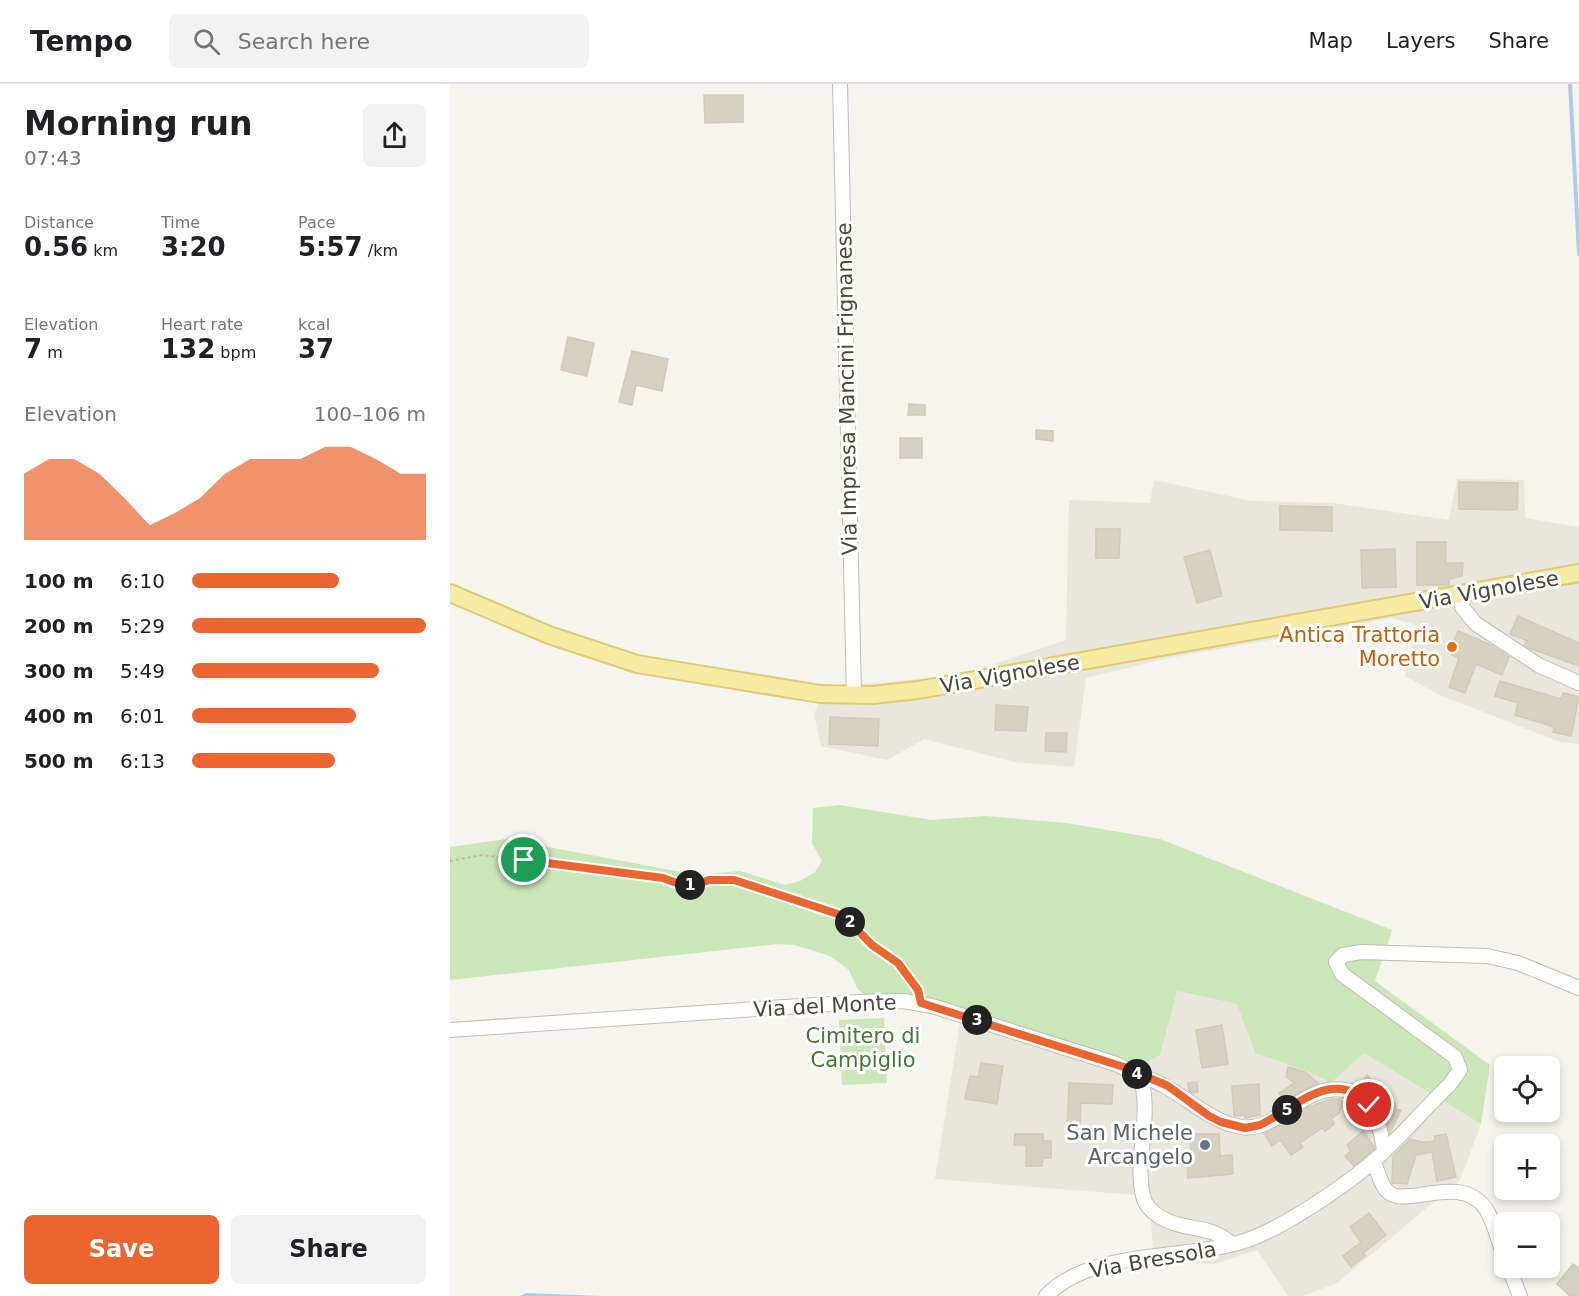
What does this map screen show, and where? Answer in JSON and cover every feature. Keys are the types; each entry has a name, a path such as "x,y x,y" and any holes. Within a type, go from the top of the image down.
{"main road":[{"name":"Via Vignolese","path":"450,593 549,635 637,664 787,690 854,695 918,690 1579,573"}],"street":[{"name":"Via Impresa Mancini Frignanese","path":"840,84 854,695"},
{"path":"1460,595 1461,607 1476,624 1540,666 1579,683"},
{"name":"Via Bressola","path":"1046,1296 1075,1274 1147,1256 1205,1251 1232,1245 1279,1226 1373,1161 1458,1075 1459,1064 1446,1050 1342,974 1336,962 1338,958 1361,952 1487,956 1518,963 1579,988"},
{"name":"Via del Monte","path":"450,1030 859,1002 921,1003 1116,1064 1168,1086 1209,1116 1245,1128 1253,1128 1270,1120 1324,1088 1349,1090 1364,1098 1374,1111 1384,1150"},
{"path":"1140,1076 1146,1107 1142,1178 1143,1195 1147,1206 1160,1217 1212,1231 1232,1245"},
{"path":"1373,1161 1387,1191 1396,1197 1458,1191 1481,1203 1487,1211 1494,1230"},
{"path":"1513,1278 1520,1296"}],"path":[{"path":"450,861 482,855 663,878 682,885 696,885 709,880 734,880 844,916 872,945 898,963 918,990 921,1003"}],"shaded area":[{"path":"1457,479 1524,480 1525,518 1579,527 1579,744 1560,742 1440,695 1405,676 1416,625 1392,618 1164,659 1086,678 1074,767 1015,762 924,739 887,760 821,746 814,714 825,688 961,675 1066,640 1069,500 1150,503 1154,480 1252,501 1332,503 1449,520"},
{"path":"1176,991 1237,1004 1255,1053 1312,1073 1331,1083 1364,1053 1481,1124 1460,1180 1337,1283 1303,1296 1288,1296 1257,1250 1214,1264 1154,1261 1149,1196 935,1179 962,1010 1160,1055"}],"green space":[{"path":"840,805 932,820 985,816 1066,823 1160,839 1392,930 1375,981 1490,1065 1481,1124 1364,1053 1331,1083 1312,1073 1255,1053 1237,1004 1177,991 1160,1055 1139,1067 921,997 866,996 857,988 849,970 830,956 795,945 778,944 450,980 450,847 506,839 697,875 740,871 785,885 800,881 815,872 822,861 812,843 813,808"},
{"name":"Cimitero di Campiglio","path":"884,1018 887,1083 842,1085 839,1020"}],"water":[{"path":"526,1293 601,1296 520,1296"}],"building":[{"path":"704,95 743,95 743,122 705,123"},
{"path":"568,337 594,343 587,376 561,370"},
{"path":"632,351 668,359 662,391 636,385 632,405 619,402"},
{"path":"909,404 925,405 925,415 908,415"},
{"path":"1036,430 1053,431 1053,441 1036,439"},
{"path":"900,438 922,438 922,458 900,458"},
{"path":"1459,482 1518,483 1517,510 1459,509"},
{"path":"1280,506 1332,507 1332,531 1280,530"},
{"path":"1096,529 1120,529 1119,558 1096,558"},
{"path":"1417,542 1446,542 1446,563 1463,563 1462,576 1449,579 1449,585 1417,585"},
{"path":"1395,549 1396,587 1362,588 1361,550"},
{"path":"1210,550 1222,596 1197,603 1184,557"},
{"path":"1518,616 1579,643 1579,666 1529,648 1524,645 1528,641 1510,634"},
{"path":"1458,631 1491,645 1509,657 1502,675 1476,664 1465,693 1449,687 1459,658 1449,653"},
{"path":"1500,681 1561,699 1563,693 1579,697 1571,736 1553,732 1554,727 1515,715 1518,703 1495,696"},
{"path":"996,705 1028,707 1026,731 995,730"},
{"path":"830,717 879,719 878,746 829,744"},
{"path":"1046,733 1067,733 1066,752 1045,751"},
{"path":"1222,1025 1228,1064 1202,1068 1196,1030"},
{"path":"981,1063 1003,1066 997,1104 965,1099 970,1076 978,1077"},
{"path":"1288,1067 1305,1072 1318,1083 1285,1101 1279,1093 1295,1083 1286,1077"},
{"path":"1367,1075 1395,1104 1396,1110 1401,1110 1390,1133 1385,1111 1370,1092 1360,1085"},
{"path":"1197,1082 1198,1092 1192,1093 1189,1091 1188,1083"},
{"path":"1069,1083 1113,1085 1112,1104 1081,1103 1080,1130 1067,1129"},
{"path":"1259,1084 1260,1115 1245,1118 1245,1115 1234,1116 1232,1086"},
{"path":"1331,1099 1340,1099 1343,1104 1338,1114 1331,1119 1334,1124 1325,1131 1322,1128 1300,1143 1303,1147 1291,1155 1280,1140 1272,1146 1264,1133 1307,1108"},
{"path":"1085,1127 1101,1129 1100,1142 1084,1141"},
{"path":"1363,1131 1375,1148 1354,1166 1345,1156 1351,1151 1347,1145"},
{"path":"1015,1134 1043,1134 1043,1141 1051,1141 1051,1158 1043,1158 1042,1166 1026,1166 1026,1145 1014,1145"},
{"path":"1190,1134 1219,1134 1220,1156 1232,1155 1233,1174 1188,1178 1187,1163 1191,1163"},
{"path":"1446,1134 1456,1177 1437,1181 1432,1152 1416,1155 1407,1184 1392,1183 1393,1156 1410,1139 1422,1142 1435,1141 1434,1136"},
{"path":"1369,1213 1386,1235 1363,1253 1365,1256 1351,1267 1343,1256 1361,1242 1350,1227"},
{"path":"1573,1264 1579,1268 1579,1296 1570,1296 1557,1284"}],"waterway":[{"path":"1570,84 1579,254"}],"place":[{"name":"Antica Trattoria Moretto","path":"1452,647"},
{"name":"San Michele Arcangelo","path":"1205,1145"}],"route":[{"path":"524,860 663,878 682,885 696,885 709,880 734,880 844,916 872,945 898,963 918,990 921,1003 1124,1067 1140,1076 1157,1080 1175,1090 1209,1116 1231,1125 1253,1128 1324,1088 1357,1093 1369,1105"}]}
